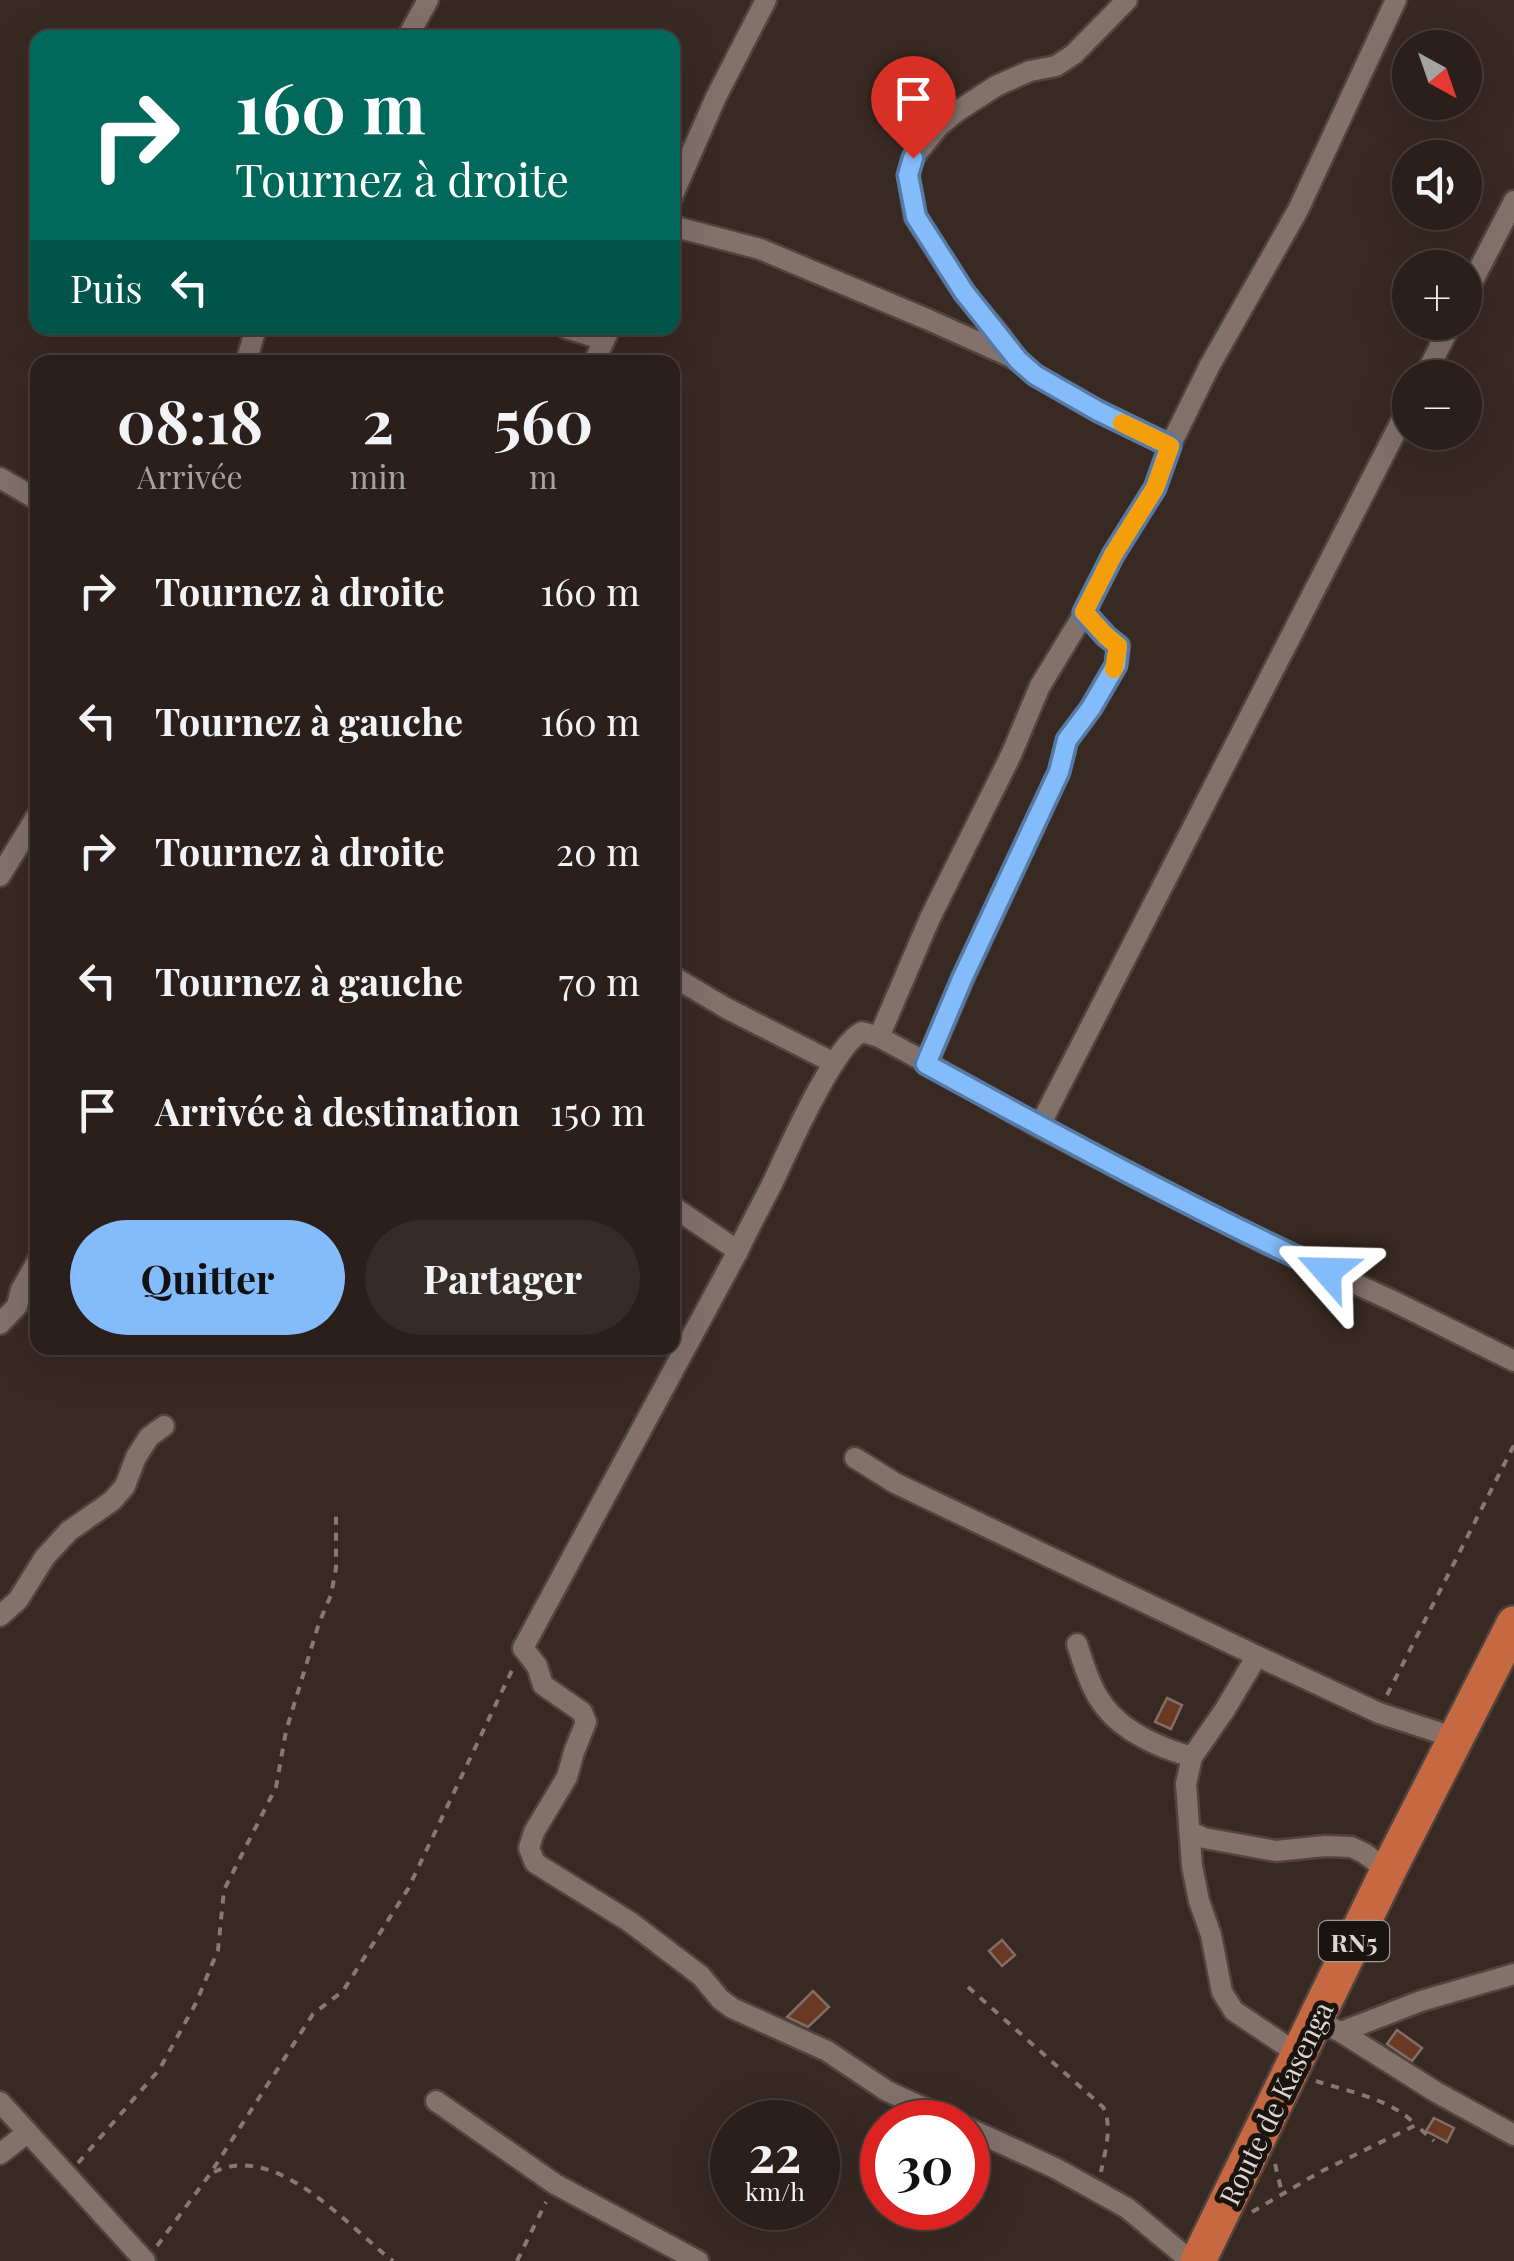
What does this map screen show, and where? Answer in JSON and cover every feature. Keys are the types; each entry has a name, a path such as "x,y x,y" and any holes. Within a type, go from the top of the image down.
{"highway":[{"name":"Route de Kasenga","path":"1200,2252 1292,2066 1328,2026 1388,1871 1514,1624"}],"street":[{"path":"411,30 428,0"},
{"path":"680,179 716,96 766,0"},
{"path":"1127,0 1074,54 1056,66 1030,71 982,94 939,126 913,158 908,175 916,217 964,292 1018,360 1035,375 1098,411 1170,446"},
{"path":"879,1037 930,918 1040,686 1155,488 1170,446 1210,365 1298,210 1393,1"},
{"path":"1482,263 1514,201"},
{"path":"680,228 760,249 1018,360"},
{"path":"1039,1127 1392,439"},
{"path":"0,478 30,495"},
{"path":"926,1064 1059,772 1067,740 1116,665 1118,646 1084,612"},
{"path":"0,876 30,827"},
{"path":"680,981 834,1063"},
{"path":"907,2100 827,2051 732,2008 687,1965 630,1922 535,1862 528,1848 567,1777 586,1722 582,1712 543,1685 537,1666 523,1648 738,1251 834,1063 854,1036 862,1032 879,1037 1039,1127 1261,1241 1514,1361"},
{"path":"680,1211 738,1251"},
{"path":"0,1324 17,1306 30,1275"},
{"path":"0,1616 18,1600 44,1557 125,1486 136,1457 149,1438 164,1426"},
{"path":"855,1458 894,1483 1378,1713 1456,1738"},
{"path":"1078,1644 1098,1699 1114,1719 1165,1750 1192,1757"},
{"path":"1258,1656 1192,1757 1186,1784 1192,1866 1222,1992 1234,2011 1292,2066"},
{"path":"1190,1832 1276,1851 1351,1847 1388,1871"},
{"path":"1328,2026 1514,1974"},
{"path":"1328,2026 1514,2135"},
{"path":"0,2102 145,2261"},
{"path":"436,2102 555,2184 698,2261"},
{"path":"0,2154 27,2133"},
{"path":"990,2139 1098,2191 1200,2252"}],"path":[{"path":"1378,1713 1514,1446"},
{"path":"66,2176 159,2070 196,2003 218,1950 224,1890 276,1787 286,1731 332,1595 336,1514"},
{"path":"145,2261 210,2174 313,2014 343,1991 408,1889 523,1648"},
{"path":"968,1987 1103,2107 1108,2115 1108,2131 1098,2191"},
{"path":"1292,2066 1316,2080 1404,2113 1434,2142"},
{"path":"1200,2252 1320,2172 1416,2125"},
{"path":"210,2174 242,2164 275,2172 314,2195 393,2261"},
{"path":"517,2261 555,2184"}],"building":[{"path":"1167,1698 1182,1705 1171,1729 1155,1722"},
{"path":"1002,1940 1015,1955 1002,1966 989,1951"},
{"path":"813,1991 829,2007 808,2027 787,2017"},
{"path":"1397,2030 1422,2048 1412,2061 1387,2044"},
{"path":"1434,2118 1454,2128 1447,2142 1426,2131"}],"slow traffic":[{"path":"1114,669 1118,646 1084,612 1113,555 1155,488 1170,446 1122,423"}],"route":[{"path":"913,158 908,175 916,217 964,292 1018,360 1035,375 1098,411 1170,446 1155,488 1113,555 1084,612 1118,646 1116,665 1067,740 1059,772 926,1064 1039,1127 1327,1271"}]}
